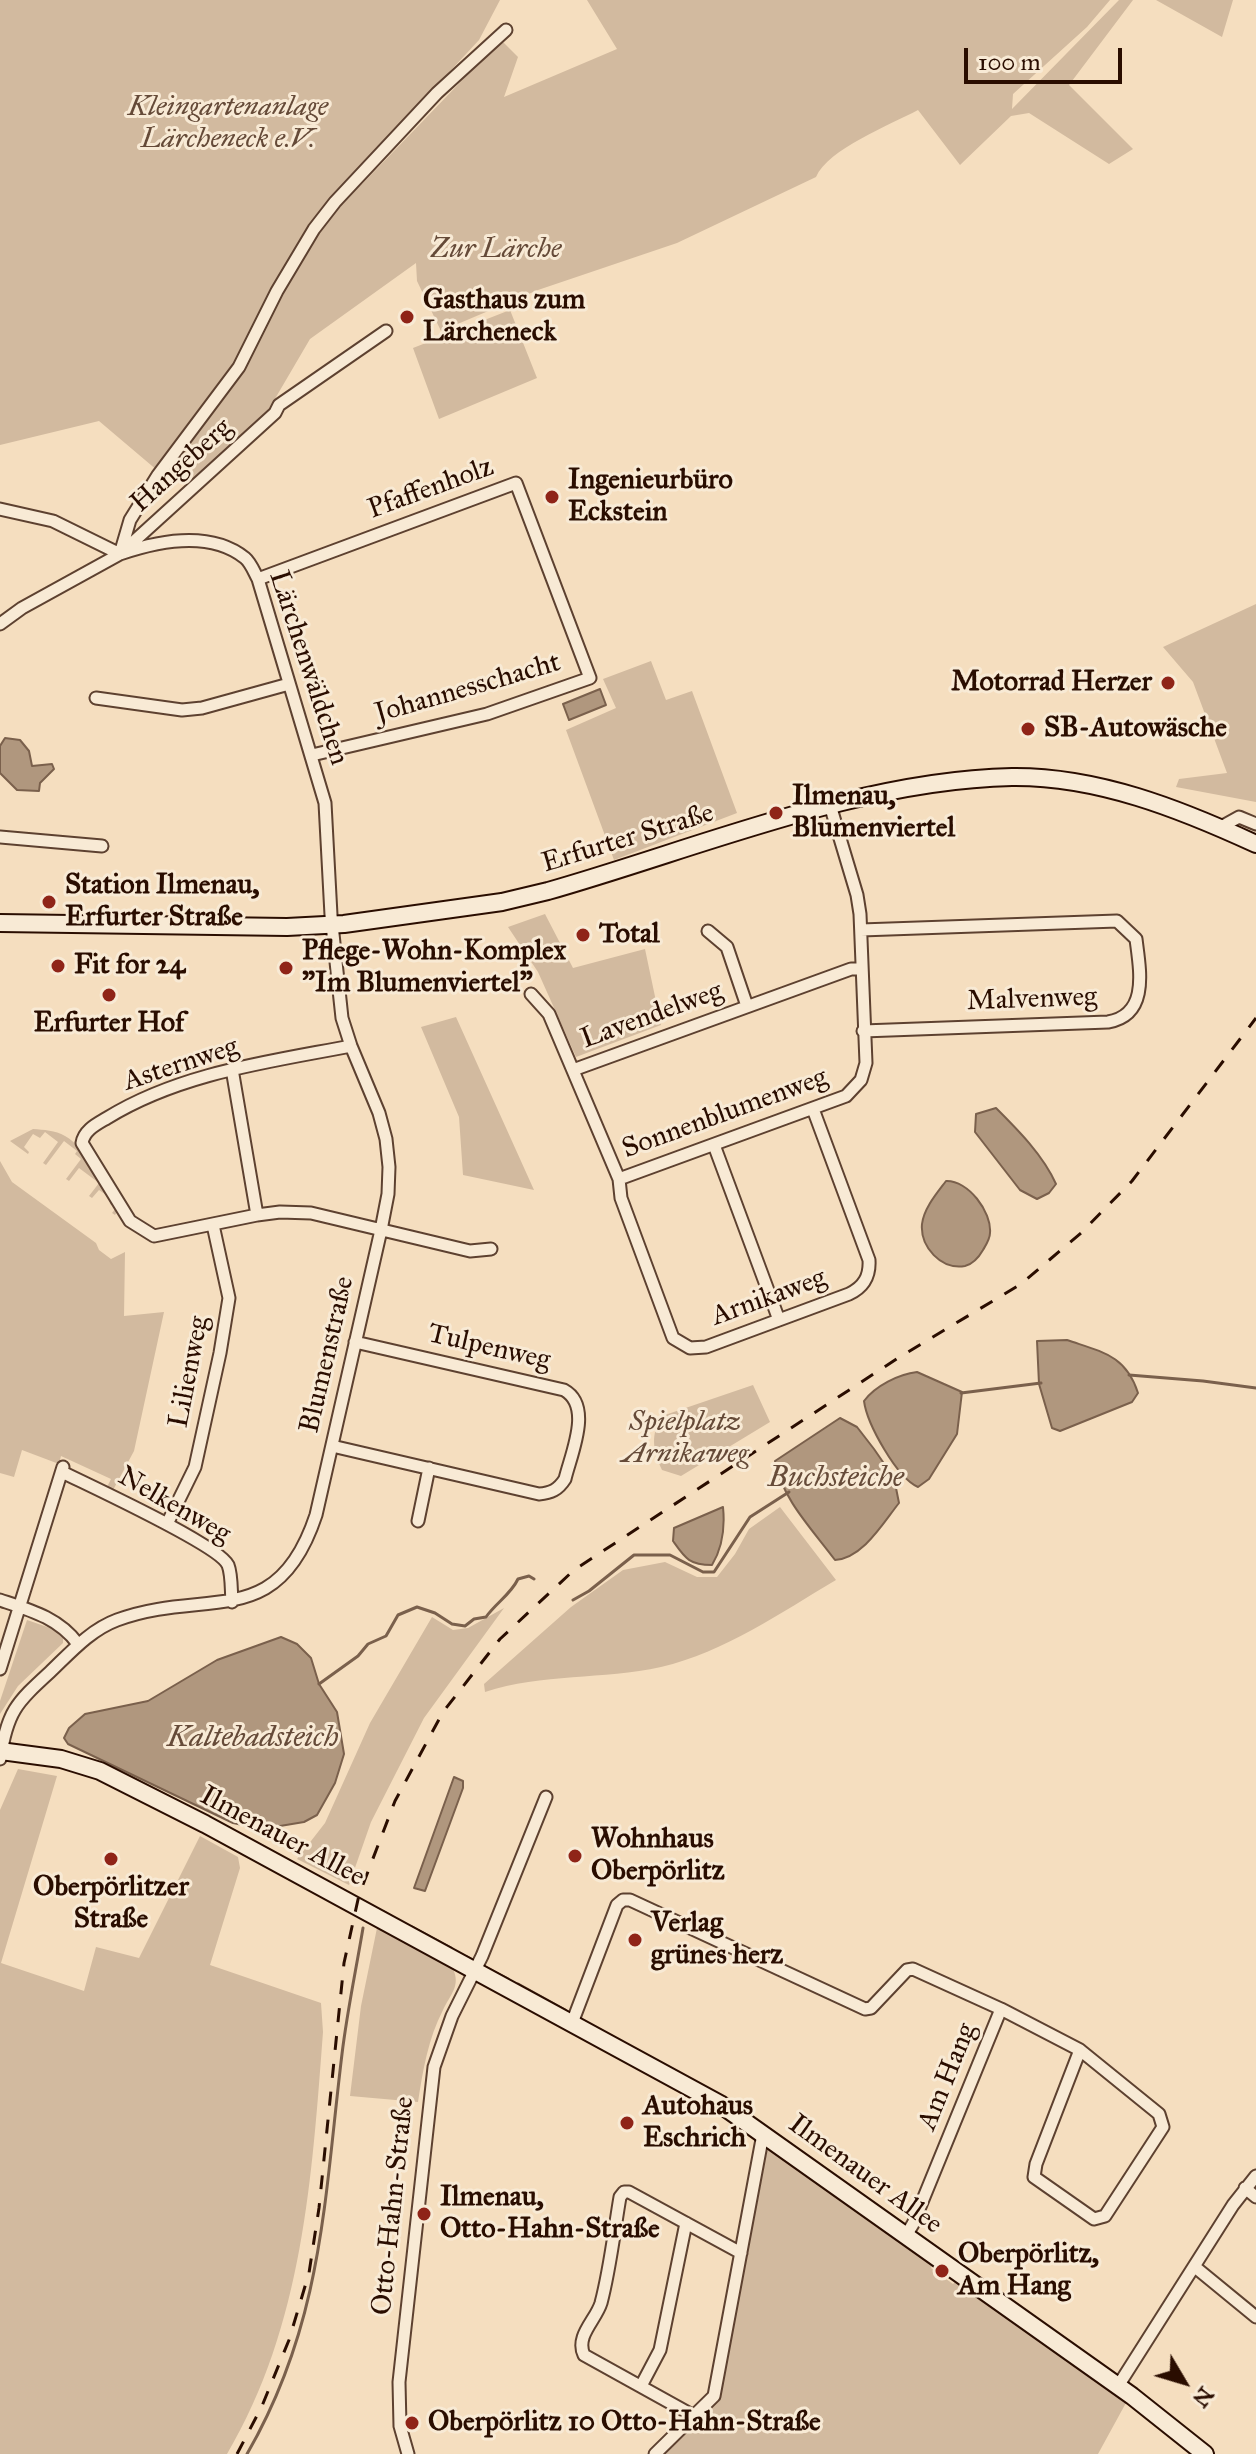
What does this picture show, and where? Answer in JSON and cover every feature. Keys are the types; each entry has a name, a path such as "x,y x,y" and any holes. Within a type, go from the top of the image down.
{"street":[{"path":"0,509 53,521 120,554 130,520 158,475 239,367 277,291 314,229 335,202 437,93 506,30"},
{"name":"Hangeberg","path":"0,624 22,608 120,554 275,413 279,405 386,331"},
{"name":"Pfaffenholz","path":"258,579 516,483 590,678"},
{"name":"Lärchenwäldchen","path":"120,554 149,544 184,541 219,543 247,560 258,579 325,803 332,925"},
{"name":"Johannesschacht","path":"312,755 487,714 590,678"},
{"path":"96,698 182,710 202,708 289,684"},
{"name":"Erfurter Straße","path":"0,923 287,927 433,913 502,902 594,878 830,805 941,783 1013,777 1103,788 1138,797 1221,827 1256,844"},
{"name":"Sonnenblumenweg","path":"531,994 549,1014 619,1179 846,1096 857,1087 865,1072 861,930 857,895 830,805"},
{"path":"1221,827 1239,817 1256,824"},
{"path":"0,837 102,846"},
{"name":"Malvenweg","path":"861,930 1117,921 1136,939 1139,999 1127,1015 1108,1022 863,1031"},
{"name":"Blumenstraße","path":"0,1759 15,1706 78,1644 114,1621 135,1615 249,1597 284,1574 308,1538 316,1515 388,1194 386,1139 342,1018 332,925"},
{"name":"Lavendelweg","path":"708,931 727,947 747,1006"},
{"name":"Lavendelweg","path":"573,1070 851,969 861,969"},
{"name":"Asternweg","path":"213,1225 154,1236 130,1221 85,1149 82,1137 136,1100 232,1069 351,1046"},
{"path":"232,1069 257,1215"},
{"name":"Arnikaweg","path":"619,1179 621,1198 673,1338 690,1348 706,1347 858,1289 870,1270 813,1109"},
{"path":"714,1145 779,1320"},
{"path":"213,1225 280,1212 311,1213 470,1251 491,1249"},
{"name":"Lilienweg","path":"167,1524 195,1467 229,1298 213,1225"},
{"name":"Tulpenweg","path":"332,1446 539,1494 554,1491 565,1479 580,1416 577,1402 564,1390 355,1342"},
{"path":"418,1521 429,1468"},
{"name":"Nelkenweg","path":"18,1606 62,1469 167,1524 225,1561 229,1567 232,1602"},
{"path":"0,1600 54,1620 78,1644"},
{"path":"0,1669 18,1606"},
{"name":"Ilmenauer Allee","path":"0,1752 61,1759 100,1771 720,2104 1118,2386 1205,2454"},
{"path":"475,1970 546,1797"},
{"name":"Am Hang","path":"572,2023 617,1905 623,1900 630,1900 865,2009 871,2008 907,1970 913,1969 1001,2009 919,2211 905,2237"},
{"name":"Otto-Hahn-Straße","path":"408,2454 400,2426 399,2382 428,2105 434,2067 452,2016 475,1970"},
{"path":"1001,2009 1080,2050 1163,2120 1163,2127 1105,2216 1094,2219 1034,2177 1036,2164 1080,2050"},
{"path":"655,2454 714,2396 763,2134"},
{"path":"1118,2386 1245,2188 1256,2176"},
{"path":"1245,2188 1256,2197"},
{"path":"694,2416 584,2355 581,2349 581,2340 600,2306 620,2197 624,2192 629,2192 741,2253"},
{"path":"641,2386 660,2350 686,2223"},
{"path":"1195,2267 1256,2317"}],"green space":[{"path":"0,0 500,0 479,40 322,209 338,209 501,40 518,57 504,97 617,49 587,0 1110,0 1087,27 1013,94 1012,109 1119,0 1133,0 1069,85 1133,149 1109,164 1029,113 1011,116 960,165 918,110 846,147 816,177 677,243 538,290 441,331 417,281 416,263 310,339 269,409 193,481 158,471 99,421 0,445"},
{"path":"1156,0 1233,0 1222,37"},
{"path":"510,310 537,378 439,419 413,348"},
{"path":"1256,604 1256,802 1176,787 1179,779 1227,773 1193,682 1163,647"},
{"path":"651,661 666,700 692,691 737,813 614,860 566,730 616,708 603,679"},
{"path":"545,914 573,968 645,949 661,1025 576,1057 538,972 508,927"},
{"path":"456,1017 534,1190 463,1175 459,1117 421,1027"},
{"path":"33,1129 61,1134 81,1150 118,1210 115,1215 112,1213 116,1208 110,1204 109,1197 99,1190 92,1198 89,1196 99,1183 79,1168 69,1181 66,1179 81,1159 75,1154 77,1151 64,1141 46,1165 43,1163 58,1142 45,1132 40,1138 33,1134 24,1147 28,1154 10,1141"},
{"path":"0,1161 12,1182 96,1243 99,1250 111,1259 125,1252 124,1316 164,1312 134,1451 112,1492 106,1489 111,1479 61,1456 59,1464 22,1450 14,1477 0,1473"},
{"name":"Spielplatz Arnikaweg","path":"753,1385 770,1422 681,1476 662,1470 654,1443 662,1416"},
{"path":"780,1507 836,1580 730,1642 685,1660 639,1671 528,1682 485,1692 484,1684 571,1607 623,1570 665,1562 697,1577 717,1577 749,1529"},
{"path":"504,1608 424,1718 371,1822 349,1885 297,1859 325,1823 370,1723 432,1617 453,1630 468,1628"},
{"path":"27,1620 56,1630 63,1643 18,1686 0,1714 0,1701"},
{"path":"18,1769 57,1776 1,1963 84,1991 96,1947 139,1958 200,1836 238,1857 240,1868 210,1965 321,2003 323,2032 314,2141 308,2195 288,2302 273,2354 227,2454 0,2454 0,1810"},
{"path":"377,1928 453,1969 455,1975 454,1990 430,2043 418,2102 350,2096 361,2006"},
{"path":"776,2150 934,2262 931,2268 953,2284 957,2280 1127,2401 1098,2454 662,2454 720,2399 767,2151"}],"water":[{"path":"600,689 606,705 569,720 563,704"},
{"path":"5,738 20,740 29,751 32,766 52,764 54,769 40,783 39,791 17,790 0,773 0,746"},
{"path":"996,1108 1044,1163 1056,1184 1049,1193 1037,1199 1020,1190 975,1132 976,1114"},
{"path":"946,1181 970,1191 983,1207 990,1225 990,1235 980,1255 965,1266 940,1261 928,1248 922,1233 925,1212"},
{"path":"1067,1340 1111,1357 1127,1370 1138,1393 1132,1402 1060,1431 1052,1428 1039,1384 1037,1341"},
{"path":"917,1372 962,1392 957,1434 929,1479 918,1487 892,1462 871,1423 864,1401 874,1390 888,1382"},
{"name":"Buchsteiche","path":"840,1418 857,1427 874,1449 894,1478 899,1503 863,1546 845,1558 835,1560 791,1501 775,1461"},
{"path":"723,1507 722,1537 712,1565 698,1564 688,1559 673,1541 674,1528"},
{"name":"Kaltebadsteich","path":"281,1637 297,1644 311,1658 319,1684 337,1712 344,1754 335,1783 317,1815 304,1822 262,1829 233,1823 68,1744 64,1738 69,1728 85,1714 148,1701 217,1660"},
{"path":"454,1777 463,1781 463,1788 425,1891 414,1888"}],"waterway":[{"path":"1129,1375 1256,1388"},
{"path":"961,1393 1041,1383"},
{"path":"573,1600 634,1555 670,1555 703,1572 714,1572 750,1517 789,1492"},
{"path":"319,1684 358,1656 368,1644 386,1636 398,1615 417,1607 435,1613 452,1624 465,1626 474,1619 486,1617 518,1579 529,1576 534,1579"},
{"path":"384,1912 391,1916"},
{"path":"412,1927 451,1948"},
{"path":"247,2454 272,2405 306,2308 324,2210 344,2038 363,1928"},
{"path":"467,1957 476,1962"},
{"path":"483,1966 508,1979"},
{"path":"518,1984 565,2010"}],"railway":[{"path":"237,2454 262,2406 289,2340 309,2273 319,2208 344,1963 359,1895 395,1801 443,1712 500,1639 574,1570 898,1358 1021,1284 1081,1233 1132,1181 1256,1018"}],"place":[{"name":"Gasthaus zum Lärcheneck","path":"407,317"},
{"name":"Ingenieurbüro Eckstein","path":"552,497"},
{"name":"Motorrad Herzer","path":"1168,683"},
{"name":"SB-Autowäsche","path":"1028,729"},
{"name":"Ilmenau, Blumenviertel","path":"776,813"},
{"name":"Station Ilmenau, Erfurter Straße","path":"49,902"},
{"name":"Total","path":"583,935"},
{"name":"Fit for 24","path":"58,966"},
{"name":"Pflege-Wohn-Komplex \"Im Blumenviertel\"","path":"286,968"},
{"name":"Erfurter Hof","path":"109,995"},
{"name":"Wohnhaus Oberpörlitz","path":"575,1856"},
{"name":"Oberpörlitzer Straße","path":"111,1859"},
{"name":"Verlag grünes herz","path":"635,1940"},
{"name":"Autohaus Eschrich","path":"627,2123"},
{"name":"Ilmenau, Otto-Hahn-Straße","path":"424,2214"},
{"name":"Oberpörlitz, Am Hang","path":"942,2271"},
{"name":"Oberpörlitz 10 Otto-Hahn-Straße","path":"412,2423"}],"park label":[{"name":"Kleingartenanlage Lärcheneck e.V.","path":"228,124"},
{"name":"Zur Lärche","path":"496,250"}]}
